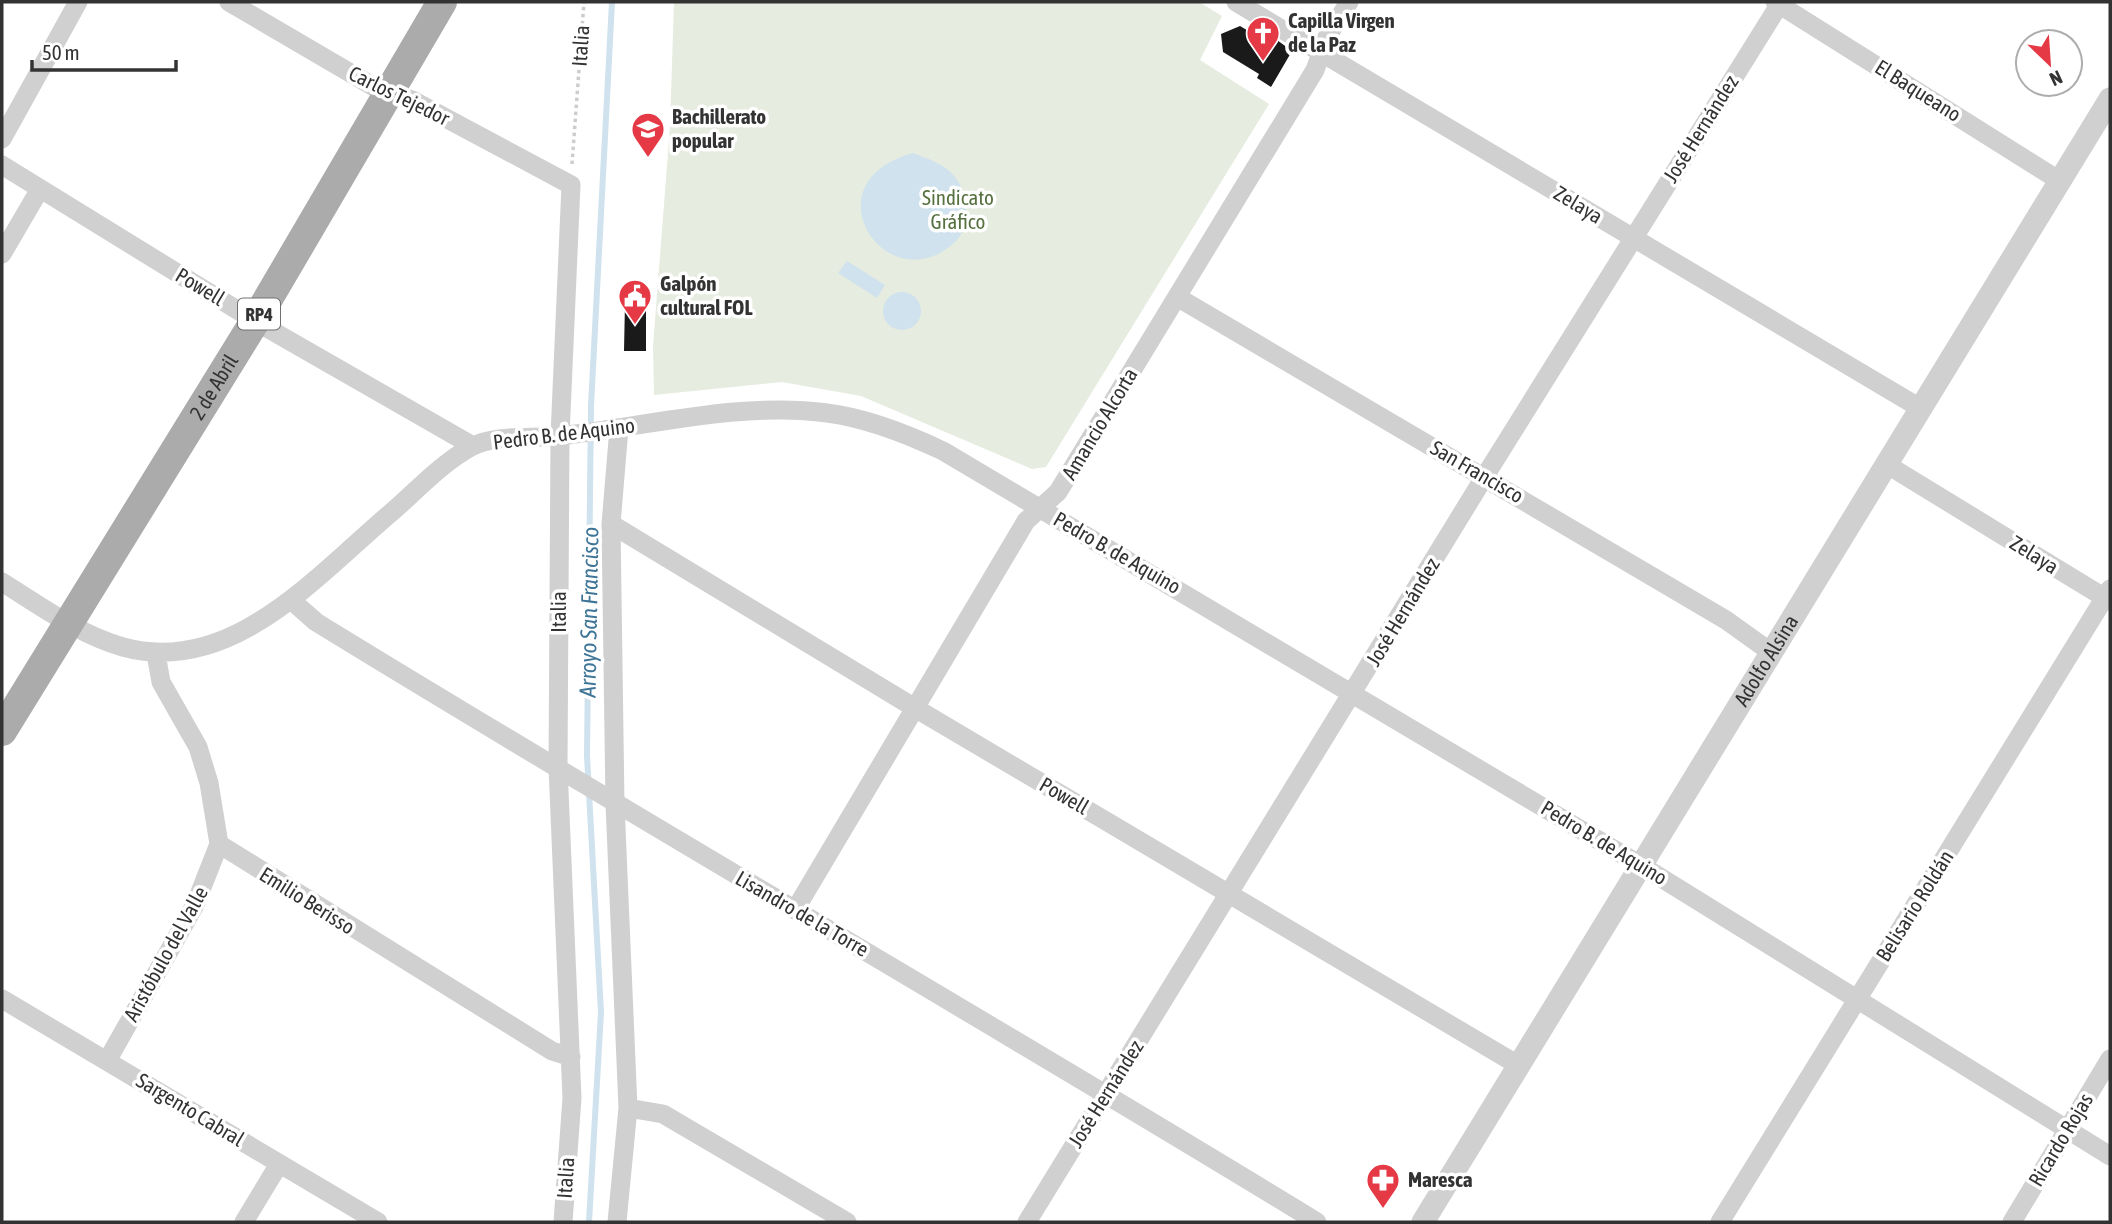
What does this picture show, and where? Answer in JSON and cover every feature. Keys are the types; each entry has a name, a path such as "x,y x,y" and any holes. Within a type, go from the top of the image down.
{"main road":[{"name":"2 de Abril","path":"2,731 67,621 255,321 391,94 442,2"}],"street":[{"path":"2,139 78,2"},
{"name":"Carlos Tejedor","path":"229,2 391,94 412,100 571,185"},
{"name":"Zelaya","path":"1237,2 1920,408"},
{"name":"Amancio Alcorta","path":"795,910 1026,521 1058,492 1177,297 1315,70 1327,37 1349,2"},
{"name":"El Baqueano","path":"1778,3 2060,181"},
{"name":"José Hernández","path":"1027,1222 1778,3"},
{"name":"Adolfo Alsina","path":"1423,1222 2110,99"},
{"name":"Powell","path":"2,165 255,321 473,446"},
{"name":"Italia","path":"562,1222 572,1098 565,772 566,435 571,185"},
{"path":"2,254 40,189"},
{"name":"San Francisco","path":"1177,297 1726,620 1772,653"},
{"name":"Pedro B. de Aquino","path":"67,621 120,646 156,654 180,653 212,645 291,600 473,446 723,415 827,413 909,435 943,451 1642,866 2110,1156"},
{"path":"611,428 608,799 628,1108 617,1222"},
{"name":"Zelaya","path":"1886,464 2108,596"},
{"name":"Powell","path":"611,524 915,708 1518,1065"},
{"path":"2,582 67,621"},
{"name":"Belisario Roldán","path":"1720,1222 2108,596"},
{"name":"Lisandro de la Torre","path":"291,600 316,622 533,756 565,772 1106,1093 1317,1222"},
{"path":"156,654 156,669 161,682 198,747 209,783 219,844"},
{"name":"Emilio Berisso","path":"219,844 552,1051 571,1057"},
{"name":"Aristóbulo del Valle","path":"107,1061 195,905 219,844"},
{"name":"Sargento Cabral","path":"2,999 378,1222"},
{"name":"Ricardo Rojas","path":"2012,1222 2110,1059"},
{"path":"628,1108 663,1114 847,1222"},
{"path":"244,1222 279,1164"}],"path":[{"name":"Italia","path":"571,185 584,2"}],"green space":[{"name":"Sindicato Gráfico","path":"674,2 1199,2 1222,16 1200,60 1269,104 1046,467 1032,469 861,396 782,382 654,395 653,346 670,127"}],"water":[{"path":"913,153 951,172 963,192 966,219 956,241 930,257 906,259 884,250 868,233 861,211 864,189 881,168"},
{"path":"847,261 885,285 877,298 838,273"},
{"path":"902,292 916,297 921,311 916,325 902,330 888,325 883,311 888,297"}],"building":[{"name":"Capilla Virgen de la Paz","path":"1240,26 1274,46 1277,40 1292,51 1271,87 1257,78 1259,74 1223,52 1221,34"},
{"name":"Galpón cultural FOL","path":"625,302 646,302 646,351 624,351"}],"waterway":[{"name":"Arroyo San Francisco","path":"589,1222 601,1012 587,756 591,406 612,2"}],"place":[{"name":"Capilla Virgen de la Paz","path":"1263,63"},
{"name":"Bachillerato popular","path":"648,159"},
{"name":"Galpón cultural FOL","path":"635,326"},
{"name":"Maresca","path":"1383,1210"}]}
